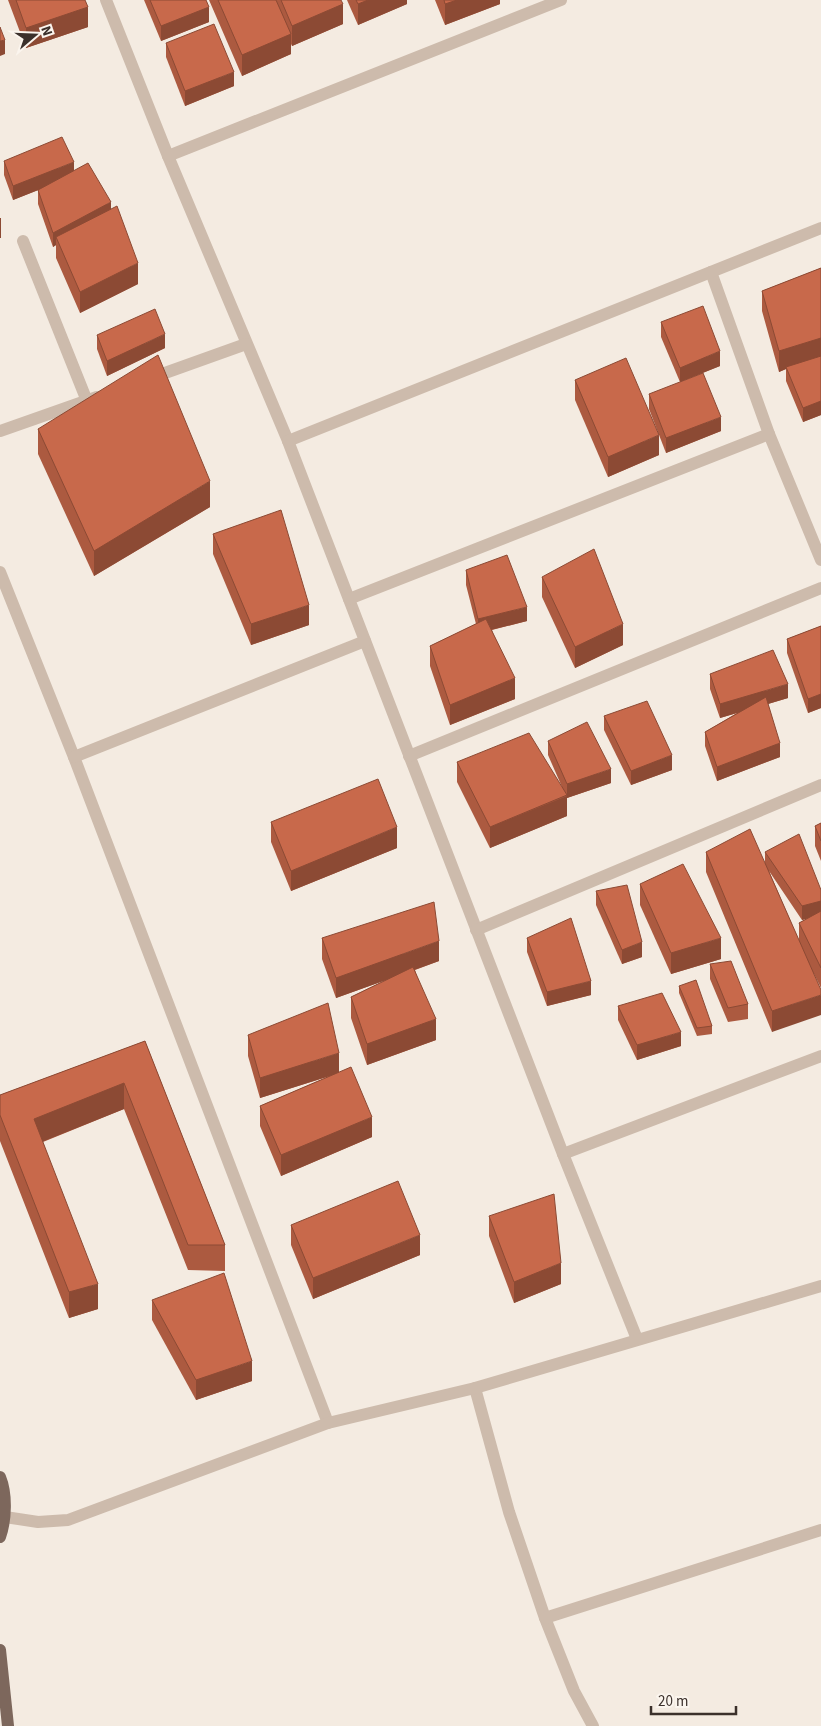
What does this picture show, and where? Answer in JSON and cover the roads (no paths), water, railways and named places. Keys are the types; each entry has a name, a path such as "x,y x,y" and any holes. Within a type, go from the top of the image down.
{"main road":[{"path":"0,1477 3,1484 4,1517 0,1538"},
{"path":"0,1650 8,1726"}],"street":[{"path":"106,0 168,156 288,441 476,930 637,1340"},
{"path":"168,156 561,0"},
{"path":"288,441 821,228"},
{"path":"23,241 87,401"},
{"path":"711,272 769,434 821,560"},
{"path":"142,381 246,344"},
{"path":"0,431 105,394"},
{"path":"349,599 769,434"},
{"path":"0,572 74,757 328,1423"},
{"path":"409,756 821,588"},
{"path":"74,757 365,641"},
{"path":"476,930 821,785"},
{"path":"563,1154 821,1056"},
{"path":"4,1517 38,1522 68,1520 328,1423 475,1388 821,1286"},
{"path":"475,1388 509,1512 545,1618 574,1691 594,1726"},
{"path":"545,1618 821,1530"}]}
